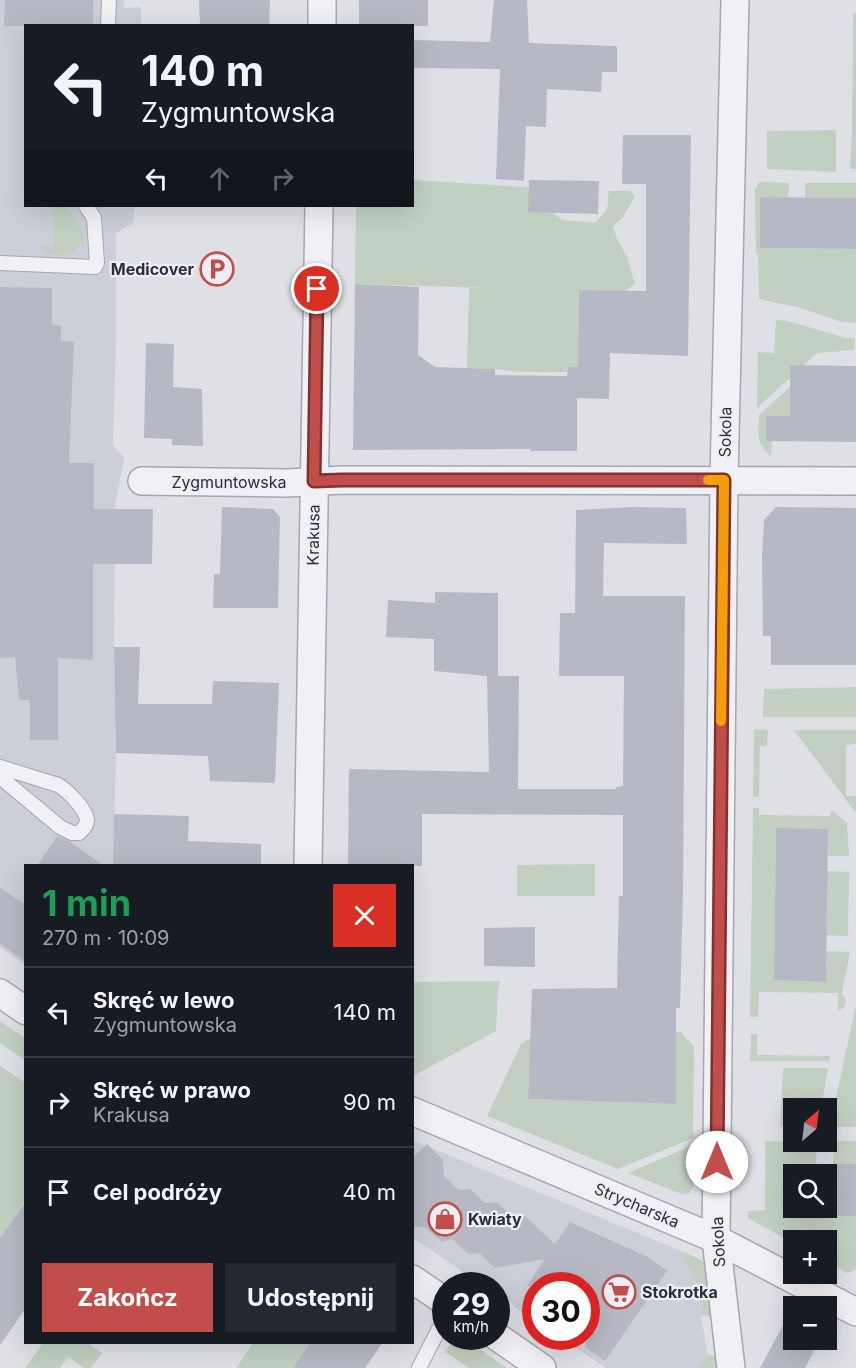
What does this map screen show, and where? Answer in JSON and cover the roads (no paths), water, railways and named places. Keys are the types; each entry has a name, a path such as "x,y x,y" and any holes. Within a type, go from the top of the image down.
{"street":[{"path":"322,0 322,24"},
{"name":"Sokola","path":"730,1368 716,1239 724,480 735,0"},
{"name":"Krakusa","path":"308,864 319,207"},
{"name":"Zygmuntowska","path":"142,481 287,483 342,480 856,481"},
{"path":"0,993 24,1010"},
{"name":"Strycharska","path":"414,1112 716,1239 856,1312"},
{"path":"414,1280 432,1293"},
{"path":"510,1346 542,1368"}],"lane":[{"path":"108,24 109,0"},
{"path":"0,263 94,267 97,263 94,218 87,207"},
{"path":"0,767 65,789 84,812 87,822 79,833 72,833 60,827 0,777"},
{"path":"419,1368 432,1342"}],"place":[{"name":"Medicover","path":"217,269"},
{"name":"Kwiaty","path":"445,1219"},
{"name":"Stokrotka","path":"619,1292"}]}
